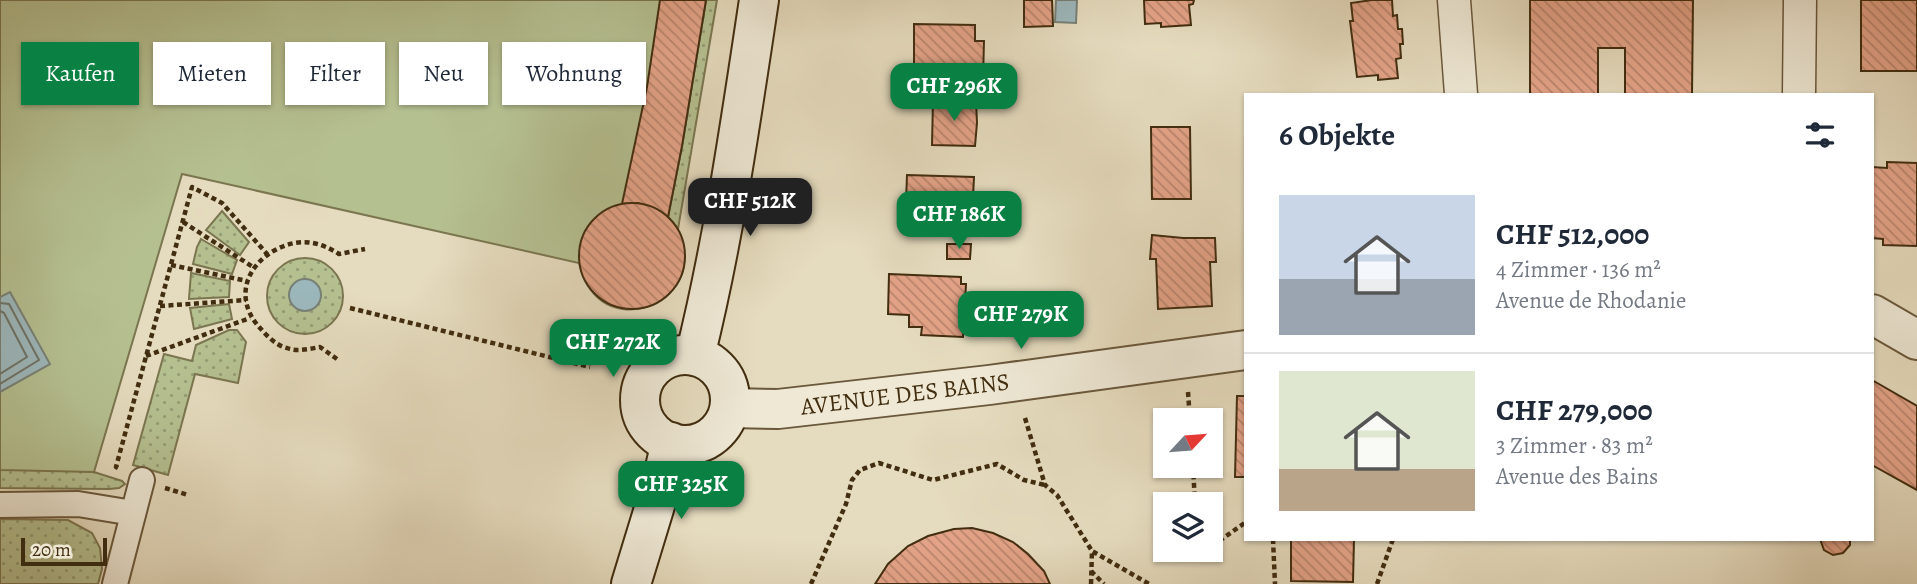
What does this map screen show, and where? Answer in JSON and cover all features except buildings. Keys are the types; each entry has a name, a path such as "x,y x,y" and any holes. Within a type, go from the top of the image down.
{"main road":[{"path":"695,356 730,184 759,0"},
{"path":"1874,315 1917,340"},
{"name":"AVENUE DES BAINS","path":"730,408 778,410 1244,350"},
{"path":"695,356 708,360 719,369 727,381 730,408 724,423 714,434 701,442 686,445 671,442 658,436 648,426 641,405 643,384 649,373 669,357 695,356"},
{"path":"631,584 660,489 671,442"}],"street":[{"path":"1454,0 1461,93"},
{"path":"1800,0 1800,93"},
{"path":"114,584 142,480"},
{"path":"0,505 78,505 133,513"}],"path":[{"path":"142,480 116,467 192,187 222,203 267,254"},
{"path":"182,222 253,267"},
{"path":"337,359 320,347 304,350 287,348 267,336 250,318 246,300 247,281 253,267 267,254 286,245 303,242 324,245 339,254 365,249"},
{"path":"171,265 247,281"},
{"path":"160,306 246,300"},
{"path":"350,308 590,367"},
{"path":"145,356 250,318"},
{"path":"1188,391 1189,408"},
{"path":"1025,418 1045,485"},
{"path":"811,584 846,504 852,480 860,470 879,463 933,480 997,464 1024,480 1045,485 1057,495 1092,551 1149,584"},
{"path":"1223,538 1244,524"},
{"path":"1273,541 1275,584"},
{"path":"1377,584 1392,541"},
{"path":"1091,584 1092,551"},
{"path":"1091,570 1104,584"}],"green space":[{"path":"0,0 706,0 668,217 682,242 684,265 676,285 662,299 643,308 622,309 603,301 587,284 579,263 182,174 94,472 0,470"},
{"path":"706,0 717,0 678,229 668,217"},
{"path":"222,211 249,242 240,255 206,230"},
{"path":"201,239 237,260 232,274 193,264"},
{"path":"305,258 319,261 332,269 340,282 343,296 340,310 332,323 319,331 305,334 291,331 278,323 270,310 267,296 270,282 278,269 291,261"},
{"path":"191,273 230,281 229,297 189,299"},
{"path":"229,304 232,319 194,329 190,308"},
{"path":"229,330 237,330 246,342 238,383 195,374 168,475 133,465 164,354 192,361 196,345"},
{"path":"0,436 59,470 94,472 125,484 109,489 0,488"},
{"path":"0,519 68,520 92,533 100,548 102,569 98,584 0,584"}],"water":[{"path":"1056,0 1077,0 1076,23 1055,22"},
{"path":"305,279 316,284 321,295 316,306 305,311 294,306 289,295 294,284"},
{"path":"10,292 50,364 0,392 0,297"}]}
